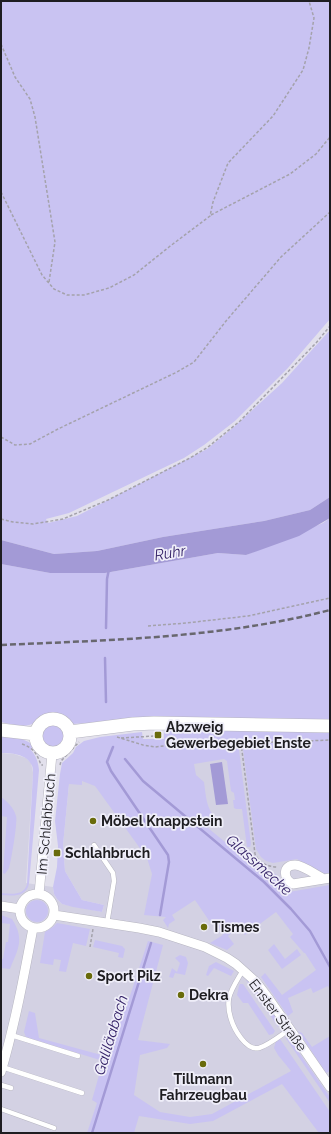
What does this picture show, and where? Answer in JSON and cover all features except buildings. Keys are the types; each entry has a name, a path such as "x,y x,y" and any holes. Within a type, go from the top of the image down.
{"main road":[{"path":"74,738 65,723 58,719 44,721 37,729 36,734 38,745 46,752 51,760 58,753 64,750 71,739 126,725 154,723 330,726"},
{"path":"1,730 36,734"}],"street":[{"name":"Im Schlahbruch","path":"39,894 51,760"},
{"path":"296,865 327,879 293,884 289,882 285,872 288,868 296,865"},
{"path":"32,894 39,894 51,900 54,915 49,924 39,928 33,928 24,923 20,914 20,909 21,904 28,896 32,894"},
{"path":"1,906 20,909"},
{"name":"Enster Straße","path":"54,915 159,932 198,945 227,958 243,969 261,989 330,1087"},
{"path":"2,1070 12,1035 33,928"}],"lane":[{"path":"94,845 113,873 114,877 107,923"},
{"path":"243,969 229,997 231,1020 241,1038 252,1048 258,1048 264,1046 290,1029"},
{"path":"12,1035 78,1056"},
{"path":"2,1070 82,1093"},
{"path":"1,1084 11,1088"},
{"path":"1,1109 54,1128"}],"path":[{"path":"210,216 213,202 228,163 273,116 303,70 309,48 314,18 310,1"},
{"path":"1,44 15,77 30,99 35,117 55,242 49,283"},
{"path":"1,192 42,275 54,289 67,295 84,295 109,288 134,275 210,216 290,174 316,154 330,137"},
{"path":"1,437 15,445 30,444 177,372 194,362 226,321 281,257 330,212"},
{"path":"1,519 33,524 63,519 108,500 190,458 208,447 240,421 311,349 330,326"},
{"path":"148,626 248,616 330,598"},
{"path":"119,738 155,736"},
{"path":"114,737 143,746 155,747 188,743 330,740"},
{"path":"19,743 32,748 41,765 51,760 60,766 61,761 74,738"},
{"path":"241,742 255,854 260,861 270,867 292,866"},
{"path":"90,947 92,939"}],"shaded area":[{"path":"1,1 330,1 330,319 287,369 235,421 204,445 184,458 69,513 46,519 48,523 77,516 207,449 235,426 282,383 330,330 330,497 310,510 264,521 163,537 97,551 54,554 1,540"},
{"path":"330,518 330,720 161,718 71,724 64,717 53,714 26,726 1,722 1,564 50,573 105,573 218,553 246,555 323,523"},
{"path":"52,724 62,728 65,737 63,744 55,749 44,746 41,741 42,730 46,726"},
{"path":"188,728 330,730 330,873 323,874 297,859 273,863 266,861 261,857 256,849 243,749 239,750 251,844 250,847 247,847 242,809 234,808 234,793 231,791 227,761 224,759 194,764 196,775 204,782 210,811 216,819 208,828 253,865 267,873 276,874 280,884 289,892 330,885 330,990 328,986 313,993 311,988 288,998 293,1012 288,1016 261,977 265,973 282,995 316,970 305,953 290,937 293,934 276,912 245,935 238,928 228,936 234,944 227,950 210,943 223,935 218,926 216,927 212,921 210,922 195,900 172,915 175,920 169,924 168,928 163,920 166,917 144,915 152,874 147,858 95,786 82,781 82,785 69,784 63,845 65,871 82,900 104,905 102,912 62,904 54,894 53,887 57,867 58,846 55,821 62,763 73,753 76,747 84,741 100,737 142,732 143,739 164,739 164,731"},
{"path":"1,735 14,737 31,743 34,746 31,750 38,764 39,770 29,884 25,891 18,895 1,895 1,893 13,894 23,891 27,884 33,770 32,765 26,758 14,754 1,753"},
{"path":"330,744 330,1133 1,1133 1,753 14,754 26,758 31,763 33,773 26,883 53,887 54,894 62,904 102,912 104,905 82,900 65,871 63,845 69,784 82,784 83,761 239,749"},
{"path":"1,797 12,808 16,816 14,842 10,864 5,874 3,873 7,817 1,816"},
{"path":"37,900 45,903 48,911 45,919 37,922 29,919 26,911 29,903"},
{"path":"1,915 12,919 16,926 19,938 18,950 10,969 1,968 1,959 3,959 6,942 8,942 10,924 1,923"},
{"path":"57,923 90,929 86,946 73,943 66,972 59,971 61,960 54,959 53,965 40,963 45,932"},
{"path":"95,940 122,946 125,949 123,958 118,957 119,953 93,947"},
{"path":"148,941 163,945 138,1040 170,1044 167,1048 140,1055 134,1095 160,1112 190,1117 212,1114 291,1071 274,1048 276,1041 280,1039 330,1112 330,1133 319,1133 282,1084 213,1121 190,1124 139,1116 134,1133 87,1133 97,1103 92,1100 103,1061 26,1037 24,1032 29,1011 35,1013 39,1038 105,1056 114,1019 127,1005"},
{"path":"274,944 285,959 297,949 301,955 282,969 268,950"},
{"path":"180,955 186,957 188,963 185,975 175,973 173,978 169,977 172,968 177,972 180,963 175,958"},
{"path":"216,962 234,971 231,976 214,968 208,976 206,975 209,966"},
{"path":"246,980 248,980 261,996 279,1022 278,1027"},
{"path":"240,984 243,984 275,1031 273,1034 269,1035 248,1003 243,1003 237,995"},
{"path":"298,1031 302,1033 312,1047 330,1036 330,1071 326,1073"},
{"path":"285,1037 289,1038 330,1097 330,1103"}],"water":[{"name":"Ruhr","path":"330,497 330,518 299,536 246,555 218,553 105,573 50,573 1,564 1,540 54,554 97,551 163,537 264,521 310,510"},
{"path":"222,762 228,804 216,805 210,764"}],"waterway":[{"name":"Glassmecke","path":"106,628 107,579 109,569"},
{"name":"Glassmecke","path":"105,658 106,702"},
{"name":"Galiläabach","path":"113,747 107,762 111,771 168,855 169,862 160,915"},
{"name":"Glassmecke","path":"125,759 143,781 264,882 291,909 310,931 330,967"},
{"name":"Galiläabach","path":"92,1133 151,943"}],"railway":[{"path":"1,645 125,639 208,632 249,627 330,610"}],"place":[{"name":"Abzweig Gewerbegebiet Enste","path":"158,735"},
{"name":"Möbel Knappstein","path":"93,821"},
{"name":"Schlahbruch","path":"57,853"},
{"name":"Tismes","path":"204,927"},
{"name":"Sport Pilz","path":"89,976"},
{"name":"Dekra","path":"181,995"},
{"name":"Tillmann Fahrzeugbau","path":"203,1064"}]}
